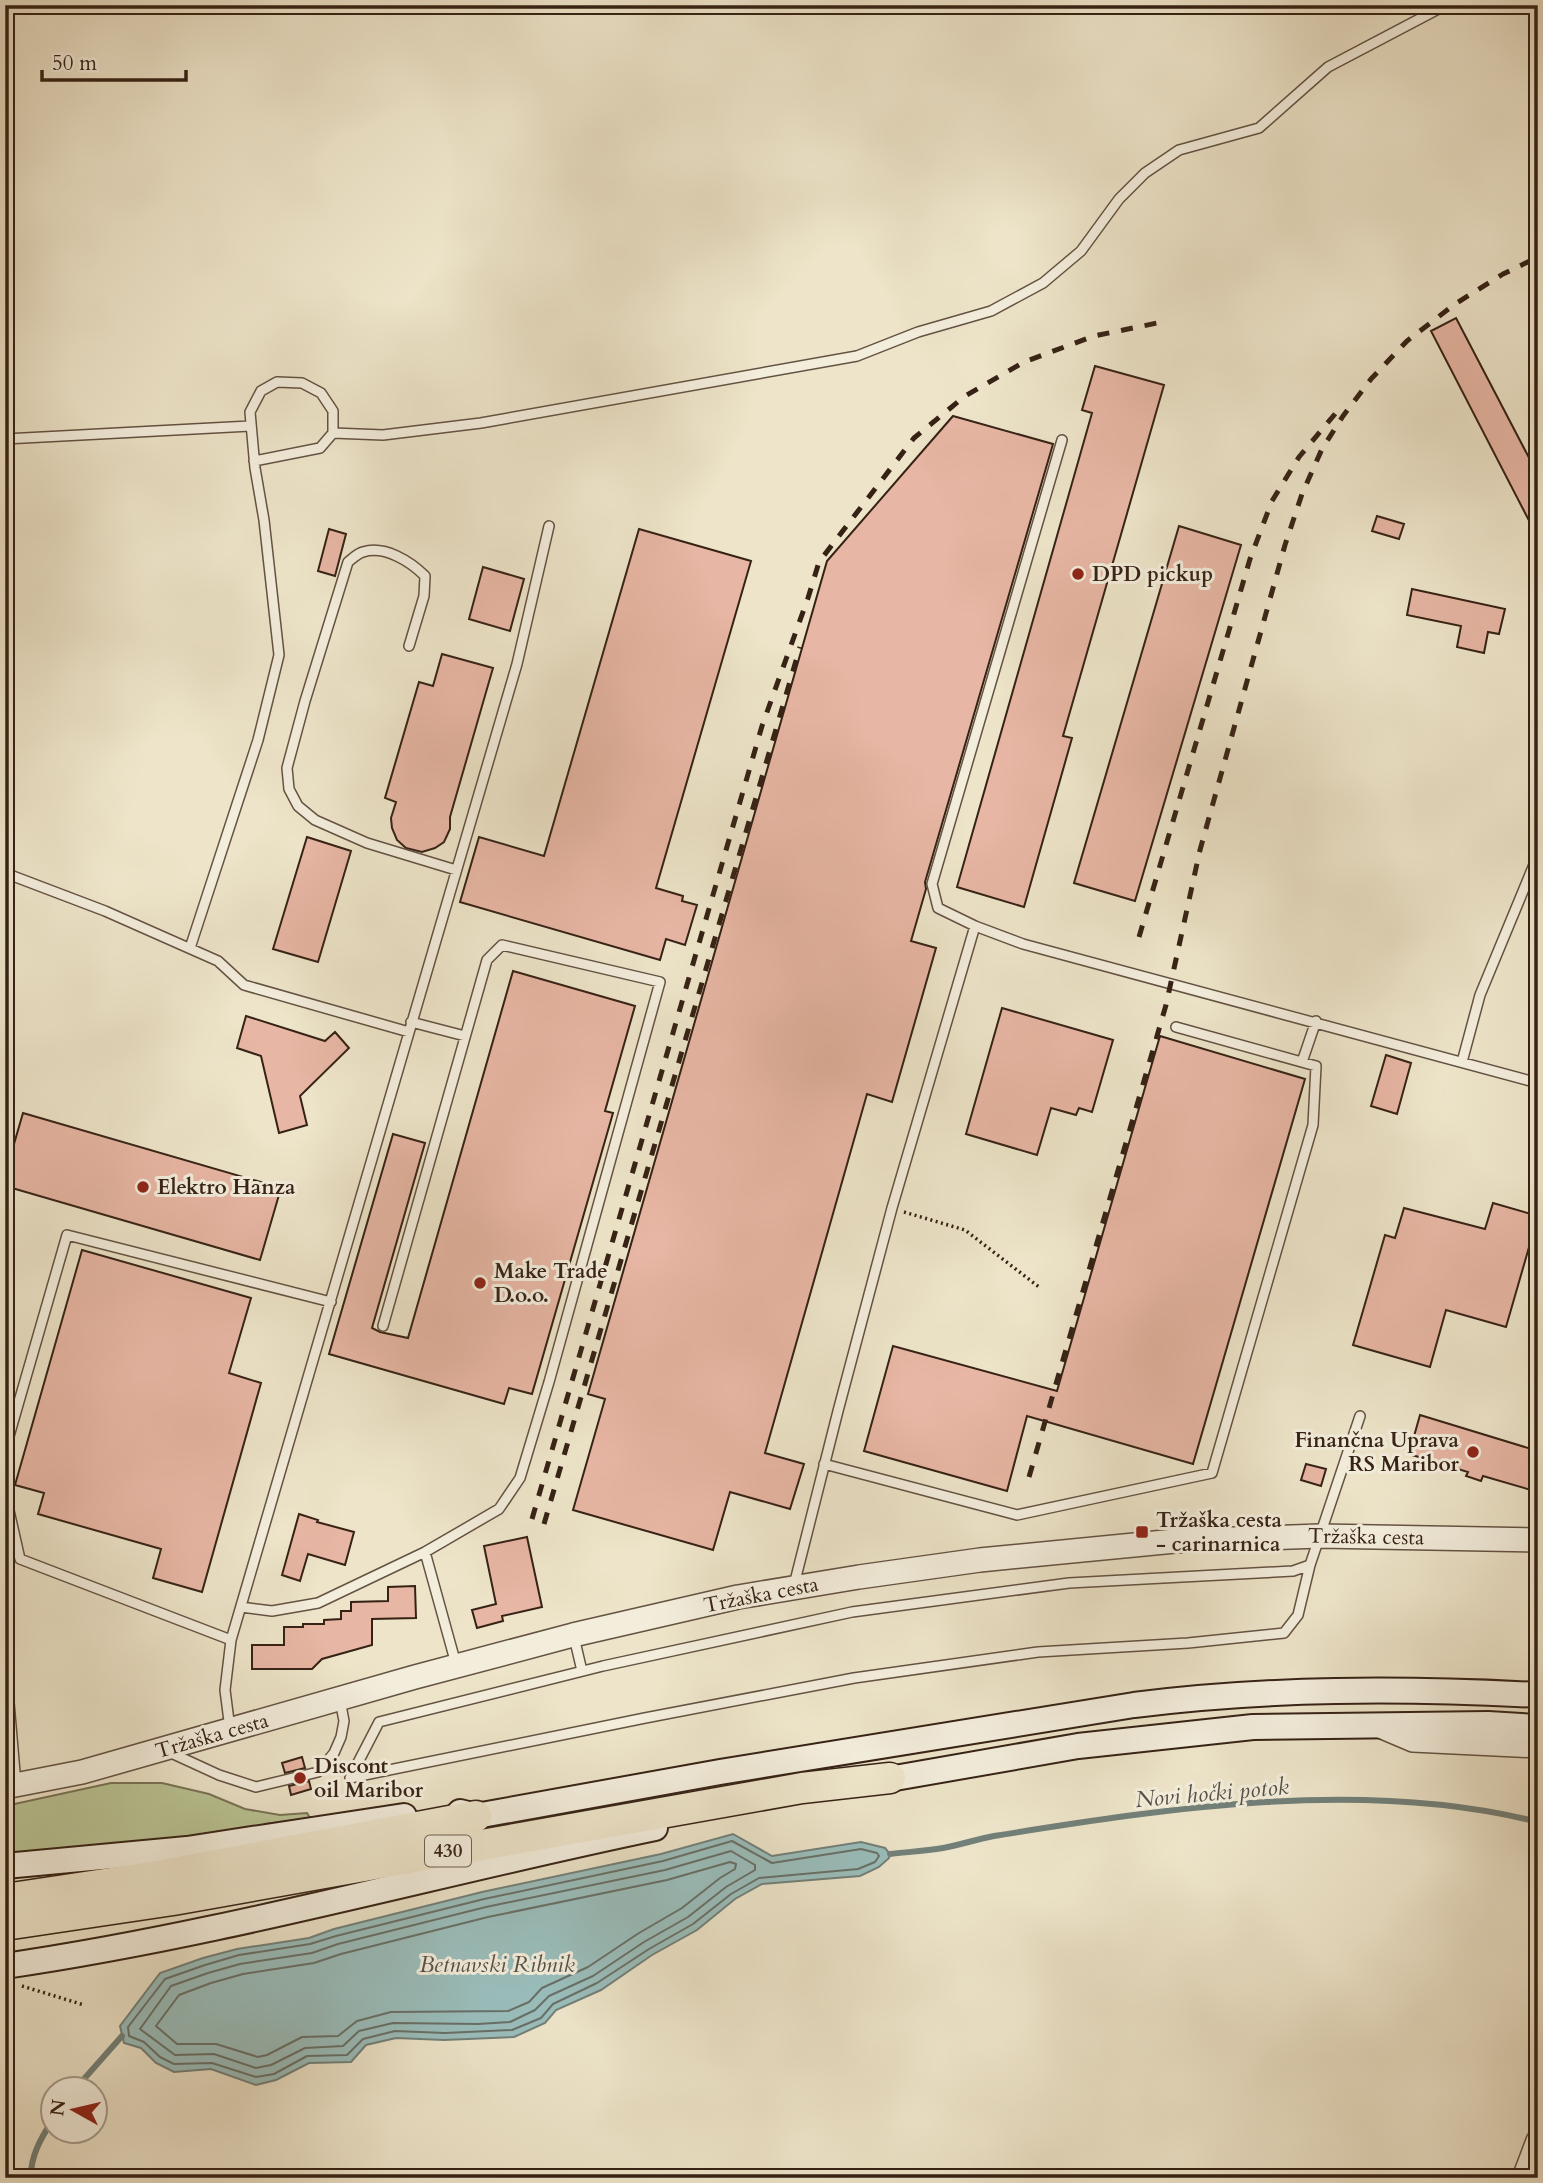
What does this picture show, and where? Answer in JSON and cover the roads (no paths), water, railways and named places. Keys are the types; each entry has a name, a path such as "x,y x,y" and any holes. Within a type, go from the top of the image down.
{"highway":[{"name":"430","path":"5,1925 173,1900 802,1788 890,1778"},
{"name":"430","path":"5,1899 158,1876 476,1816"}],"main road":[{"name":"430","path":"476,1816 720,1772 1184,1699 1284,1691 1389,1689 1538,1695"},
{"name":"430","path":"890,1778 1078,1746 1252,1727 1488,1724 1538,1727"},
{"path":"9,1975 465,1869 666,1826 777,1806 890,1778"},
{"path":"5,1866 187,1849 445,1808 476,1816"}],"street":[{"name":"Tržaška cesta","path":"11,1786 82,1772 164,1750 573,1635 738,1597 859,1577 1006,1558 1175,1541 1320,1536 1538,1541"},
{"path":"1377,1725 1413,1740 1538,1746"},
{"path":"1524,2178 1538,2141"}],"lane":[{"path":"333,433 383,435 481,423 844,359 918,332 991,311 1043,283 1082,251 1119,199 1145,173 1179,149 1259,128 1328,68 1446,5"},
{"path":"190,948 258,740 279,656 264,520 254,461 250,412 261,391 277,382 302,383 321,393 333,411 333,433 320,448 254,461"},
{"path":"5,439 250,426"},
{"path":"1062,439 932,884 938,908 975,926 1023,944 1538,1083"},
{"path":"231,1730 225,1690 231,1640 517,664 549,526"},
{"path":"409,646 424,596 425,576 411,562 383,552 362,552 348,562 309,688 287,768 289,789 298,806 315,820 367,844 456,870"},
{"path":"1462,1062 1480,995 1538,855"},
{"path":"5,873 106,911 218,961 244,985 410,1027 466,1036"},
{"path":"793,1588 892,1209 975,926"},
{"path":"241,1607 272,1611 318,1603 425,1552 499,1509 520,1478 660,982 502,945 488,960 383,1326"},
{"path":"1302,1062 1316,1021"},
{"path":"824,1464 1017,1515 1212,1473 1313,1125 1316,1066 1176,1027"},
{"path":"5,1450 67,1235 331,1302"},
{"path":"1310,1565 1293,1570 1069,1583 852,1612 582,1671 379,1722 350,1778 854,1678 1038,1652 1188,1643 1284,1633 1298,1615 1310,1565 1360,1416"},
{"path":"5,1493 20,1559 231,1640"},
{"path":"425,1552 457,1666"},
{"path":"573,1635 582,1671"},
{"path":"5,1656 11,1786"},
{"path":"164,1750 219,1775 256,1787 318,1772 334,1753 341,1737 344,1721 340,1699"}],"water":[{"name":"Betnavski Ribnik","path":"733,1834 772,1856 861,1842 885,1848 890,1854 879,1867 860,1876 762,1884 735,1899 697,1930 652,1955 601,1990 556,2010 545,2023 514,2037 444,2040 396,2038 366,2045 351,2062 309,2063 276,2080 256,2085 211,2069 174,2072 156,2063 141,2048 124,2043 120,2026 160,1973 203,1958 237,1949 309,1938 334,1929 482,1892 661,1854"}],"waterway":[{"name":"Novi hočki potok","path":"890,1854 943,1848 994,1836 1128,1816 1266,1802 1404,1802 1472,1809 1538,1822"},
{"path":"88,2074 122,2036"},
{"path":"31,2178 34,2155 39,2144"}],"railway":[{"path":"1029,1477 1166,1005 1200,850 1285,545 1302,494 1322,449 1343,416 1371,379 1407,341 1455,304 1503,274 1538,257"},
{"path":"532,1519 762,726 819,562 914,438 965,396 1024,362 1094,336 1162,322"},
{"path":"1139,937 1250,559 1272,501 1299,457 1340,408"},
{"path":"544,1524 800,647"}],"place":[{"name":"DPD pickup","path":"1078,574"},
{"name":"Elektro Hanza","path":"143,1187"},
{"name":"Make Trade D.o.o.","path":"480,1283"},
{"name":"Finančna Uprava RS Maribor","path":"1473,1452"},
{"name":"Tržaška cesta - carinarnica","path":"1142,1532"},
{"name":"Discont oil Maribor","path":"300,1778"}]}
